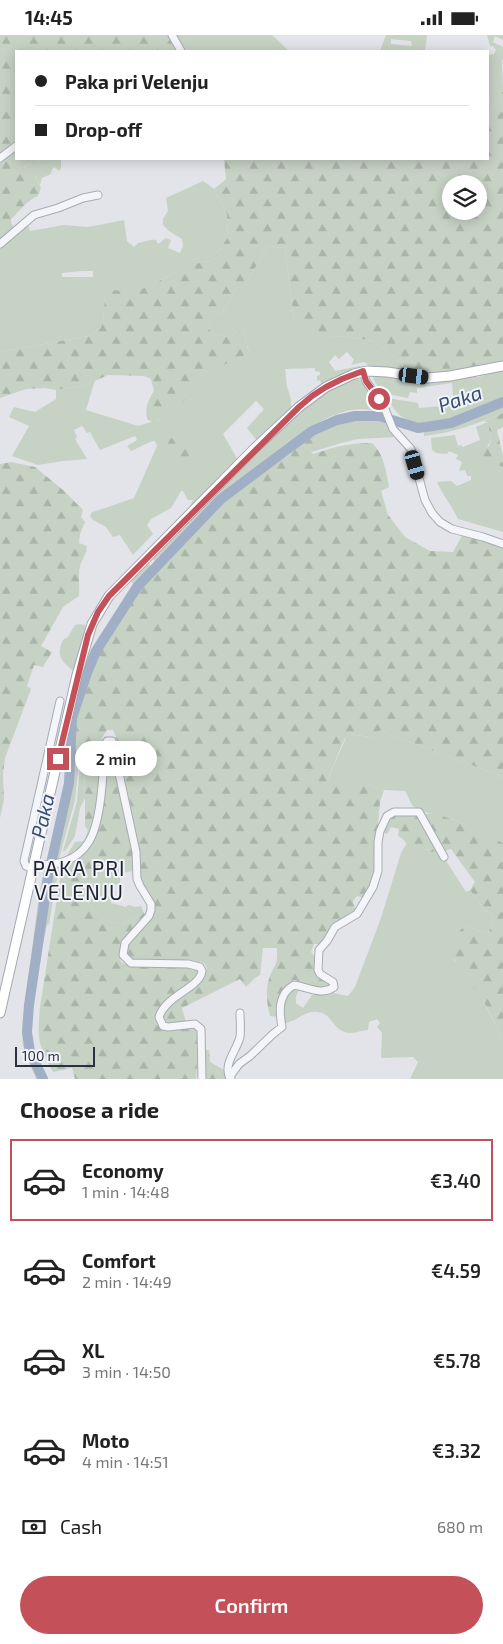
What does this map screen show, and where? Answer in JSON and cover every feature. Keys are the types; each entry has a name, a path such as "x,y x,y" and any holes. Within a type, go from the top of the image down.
{"main road":[{"path":"0,1013 79,667 88,635 98,612 119,586 299,407 326,387 363,371 378,371 428,378 450,377 503,366"}],"street":[{"path":"172,35 180,50"},
{"path":"0,158 15,147"},
{"path":"0,244 34,215 83,198 98,195"},
{"path":"363,371 366,381 385,409 393,429 411,449 425,500 432,513 440,522 452,529 483,537 503,545"},
{"path":"60,701 24,861 26,866 60,863 72,858 83,850 93,834 99,806 105,745 107,741 112,741 136,852 137,879 149,900 151,910 143,923 125,943 123,955 131,963 188,964 200,967 202,975 199,980 165,1004 159,1017 163,1026 195,1024 201,1029 202,1079"},
{"path":"230,1079 239,1064 282,1027 280,1008 289,988 294,985 318,991 334,987 333,982 320,974 318,970 320,949 335,927 357,914 374,887 378,871 380,831 387,816 394,812 419,812 444,857"},
{"path":"230,1079 227,1068 239,1038 240,1013"}],"green space":[{"path":"0,35 170,35 177,48 176,50 15,50 15,160 41,160 24,167 26,172 29,171 35,176 41,188 38,196 27,203 11,219 15,229 0,241"},
{"path":"176,35 272,35 288,50 184,50"},
{"path":"386,35 427,35 425,50 380,50","holes":["391,39 411,41 412,46 391,44"]},
{"path":"487,35 503,35 503,40 495,36 493,42 503,47 503,91 489,113 489,55 494,54 496,50 493,46 490,46"},
{"path":"503,91 503,361 486,367 427,375 404,372 402,363 373,341 345,336 331,337 302,330 294,320 285,248 267,246 247,283 237,288 221,313 212,319 209,328 212,334 227,337 239,331 244,332 249,353 208,374 194,386 182,403 156,422 148,420 146,413 147,405 154,391 151,379 144,376 108,375 84,386 56,390 45,388 26,389 0,398 0,352 88,336 100,329 103,322 105,295 111,290 138,290 184,268 212,261 228,237 227,214 214,189 226,179 224,160 489,160 489,113"},
{"path":"41,160 61,160 59,171 54,167 51,174 42,178 40,185 35,176 26,172 24,168"},
{"path":"203,181 214,189 227,214 228,237 212,261 185,268 139,291 105,295 103,322 100,329 88,336 0,352 0,246 27,223 30,231 64,225 87,227 124,220 127,241 134,247 138,243 151,240 156,240 158,244 166,238 171,240 168,248 180,253 183,246 182,239 163,225 163,219 168,211 166,198","holes":["93,271 93,277 62,277 62,273"]},
{"path":"267,246 285,248 294,320 331,337 345,336 373,341 402,363 404,372 371,367 364,362 351,365 354,360 347,352 339,359 335,355 329,362 335,371 360,366 361,368 347,372 322,386 320,380 317,381 317,376 320,375 320,372 315,371 315,368 285,369 291,408 258,442 247,428 264,409 256,401 223,434 239,462 188,510 193,500 188,500 183,491 181,491 171,508 151,519 147,525 153,534 133,555 120,535 113,537 106,527 93,520 90,516 92,512 134,498 157,446 155,441 131,451 127,446 137,440 135,436 100,450 90,432 87,433 82,426 74,430 77,437 75,439 87,459 38,465 12,456 29,426 9,417 14,407 35,412 56,399 56,390 84,386 95,380 86,410 138,426 158,421 182,402 194,385 214,369 249,353 244,332 239,331 227,337 212,334 209,328 212,319 221,313 237,288 247,283"},
{"path":"503,369 503,400 441,423 424,424 410,421 397,413 388,398 418,403 419,408 454,405 452,383 417,388 417,393 410,392 408,398 382,393 372,374 479,377"},
{"path":"354,378 363,380 385,414 358,409 340,413 321,421 274,458 211,503 157,563 152,558 285,423 317,395"},
{"path":"503,406 503,413 484,421 424,436 424,431 445,427"},
{"path":"503,413 503,427 497,430 503,456 503,467 498,465 476,465 475,452 489,446 491,440 488,423 484,421"},
{"path":"354,418 388,422 395,437 358,439 312,452 309,449 327,427"},
{"path":"488,423 491,440 476,465 498,465 503,467 503,532 458,519 437,482 451,481 457,486 471,480 471,476 467,476 465,470 459,471 462,462 456,459 458,455 449,451 447,454 436,453 432,450 431,438 455,435 458,446 461,445 463,447 480,440 476,427"},
{"path":"318,429 321,431 309,449 313,454 335,447 355,444 372,443 376,447 384,463 389,487 381,491 388,515 405,537 430,551 453,552 463,534 503,547 503,779 496,774 380,730 376,738 351,734 348,738 345,738 324,787 331,791 337,784 367,784 384,790 380,802 376,867 373,880 365,898 357,896 353,901 355,909 350,917 339,920 332,926 330,934 321,944 314,944 311,952 315,957 315,972 332,985 326,989 302,985 293,980 282,992 279,1001 278,1017 270,1016 267,989 276,962 277,948 263,948 260,975 246,987 240,979 182,1008 186,1022 167,1025 162,1018 162,1011 200,981 207,968 204,963 142,961 126,955 126,946 150,917 155,905 139,882 139,847 113,730 107,730 102,738 93,829 88,830 85,826 84,770 79,760 80,741 78,740 75,771 72,773 75,726 80,696 90,667 137,590 221,502 289,455"},
{"path":"181,431 187,435 193,435 192,466 179,465 175,452 168,451 170,439"},
{"path":"11,462 35,467 63,490 83,510 81,517 85,522 80,534 79,543 87,546 80,566 79,596 63,607 41,646 52,652 43,667 34,665 27,686 31,689 5,758 3,775 4,799 0,818 0,464"},
{"path":"147,562 152,567 134,585 129,579"},
{"path":"75,625 85,625 86,629 76,667 72,670 62,660 60,650 63,640 68,637"},
{"path":"380,730 496,774 503,779 503,843 454,820 418,810 412,805 405,791 384,790 367,784 331,791 324,787 346,738 350,734 376,738"},
{"path":"78,740 81,741 75,800 59,859 54,860 66,817 72,773 75,771"},
{"path":"109,743 111,744 132,847 134,871 127,872 128,868 113,861 95,880 85,895 94,911 109,922 122,923 144,913 146,916 123,942 120,955 121,962 127,965 196,966 200,968 196,980 165,1000 158,1010 156,1019 157,1025 168,1030 197,1026 200,1031 196,1079 75,1079 72,1068 53,1072 44,1055 40,1041 40,1007 61,872 63,865 88,847"},
{"path":"80,762 84,770 85,798 80,808 75,836 65,851 63,851 77,801"},
{"path":"435,813 473,827 503,843 503,1039 482,999 460,969 453,955 454,940 460,930 466,926 488,934 494,920 492,913 485,911 470,890 475,882 451,849 442,852 424,814"},
{"path":"388,815 418,815 439,850 432,852 428,849 420,849 418,853 410,852 403,839 398,836 399,829 391,827 387,834 384,833"},
{"path":"93,829 84,846 65,858 75,842 84,841 88,830"},
{"path":"407,843 410,852 419,849 439,850 466,892 470,890 485,911 492,913 494,920 488,934 466,926 454,960 479,993 503,1039 503,1079 410,1079 418,1062 413,1057 381,1058 382,1033 377,1027 380,1023 377,1019 369,1022 368,1030 351,1033 341,1030 326,1015 318,1012 305,1014 285,1023 284,1004 292,987 300,988 296,996 296,1003 303,1008 312,995 329,992 348,996 355,987 381,918 401,853"},
{"path":"113,861 128,868 127,872 123,872 123,875 120,875 120,884 112,885 111,903 126,907 128,905 141,906 144,913 122,923 109,922 104,919 94,911 85,895 95,880"},
{"path":"59,867 49,924 47,925 42,948 39,950 52,868"},
{"path":"45,868 48,868 29,986 25,1029 27,1047 39,1079 36,1079 23,1046 22,1028 39,894"},
{"path":"203,1050 209,1050 210,1062 226,1071 227,1079 202,1079"}],"waterway":[{"name":"Paka","path":"43,1079 30,1052 27,1032 29,1005 48,877 69,783 72,718 96,651 137,587 221,499 312,431 337,420 355,416 379,416 418,428 426,427 451,423 503,402"}],"district":[{"name":"PAKA PRI VELENJU","path":"79,881"}],"route":[{"path":"58,759 88,635 98,612 109,596 255,448 312,396 342,379 363,371 366,381 379,399"}]}
